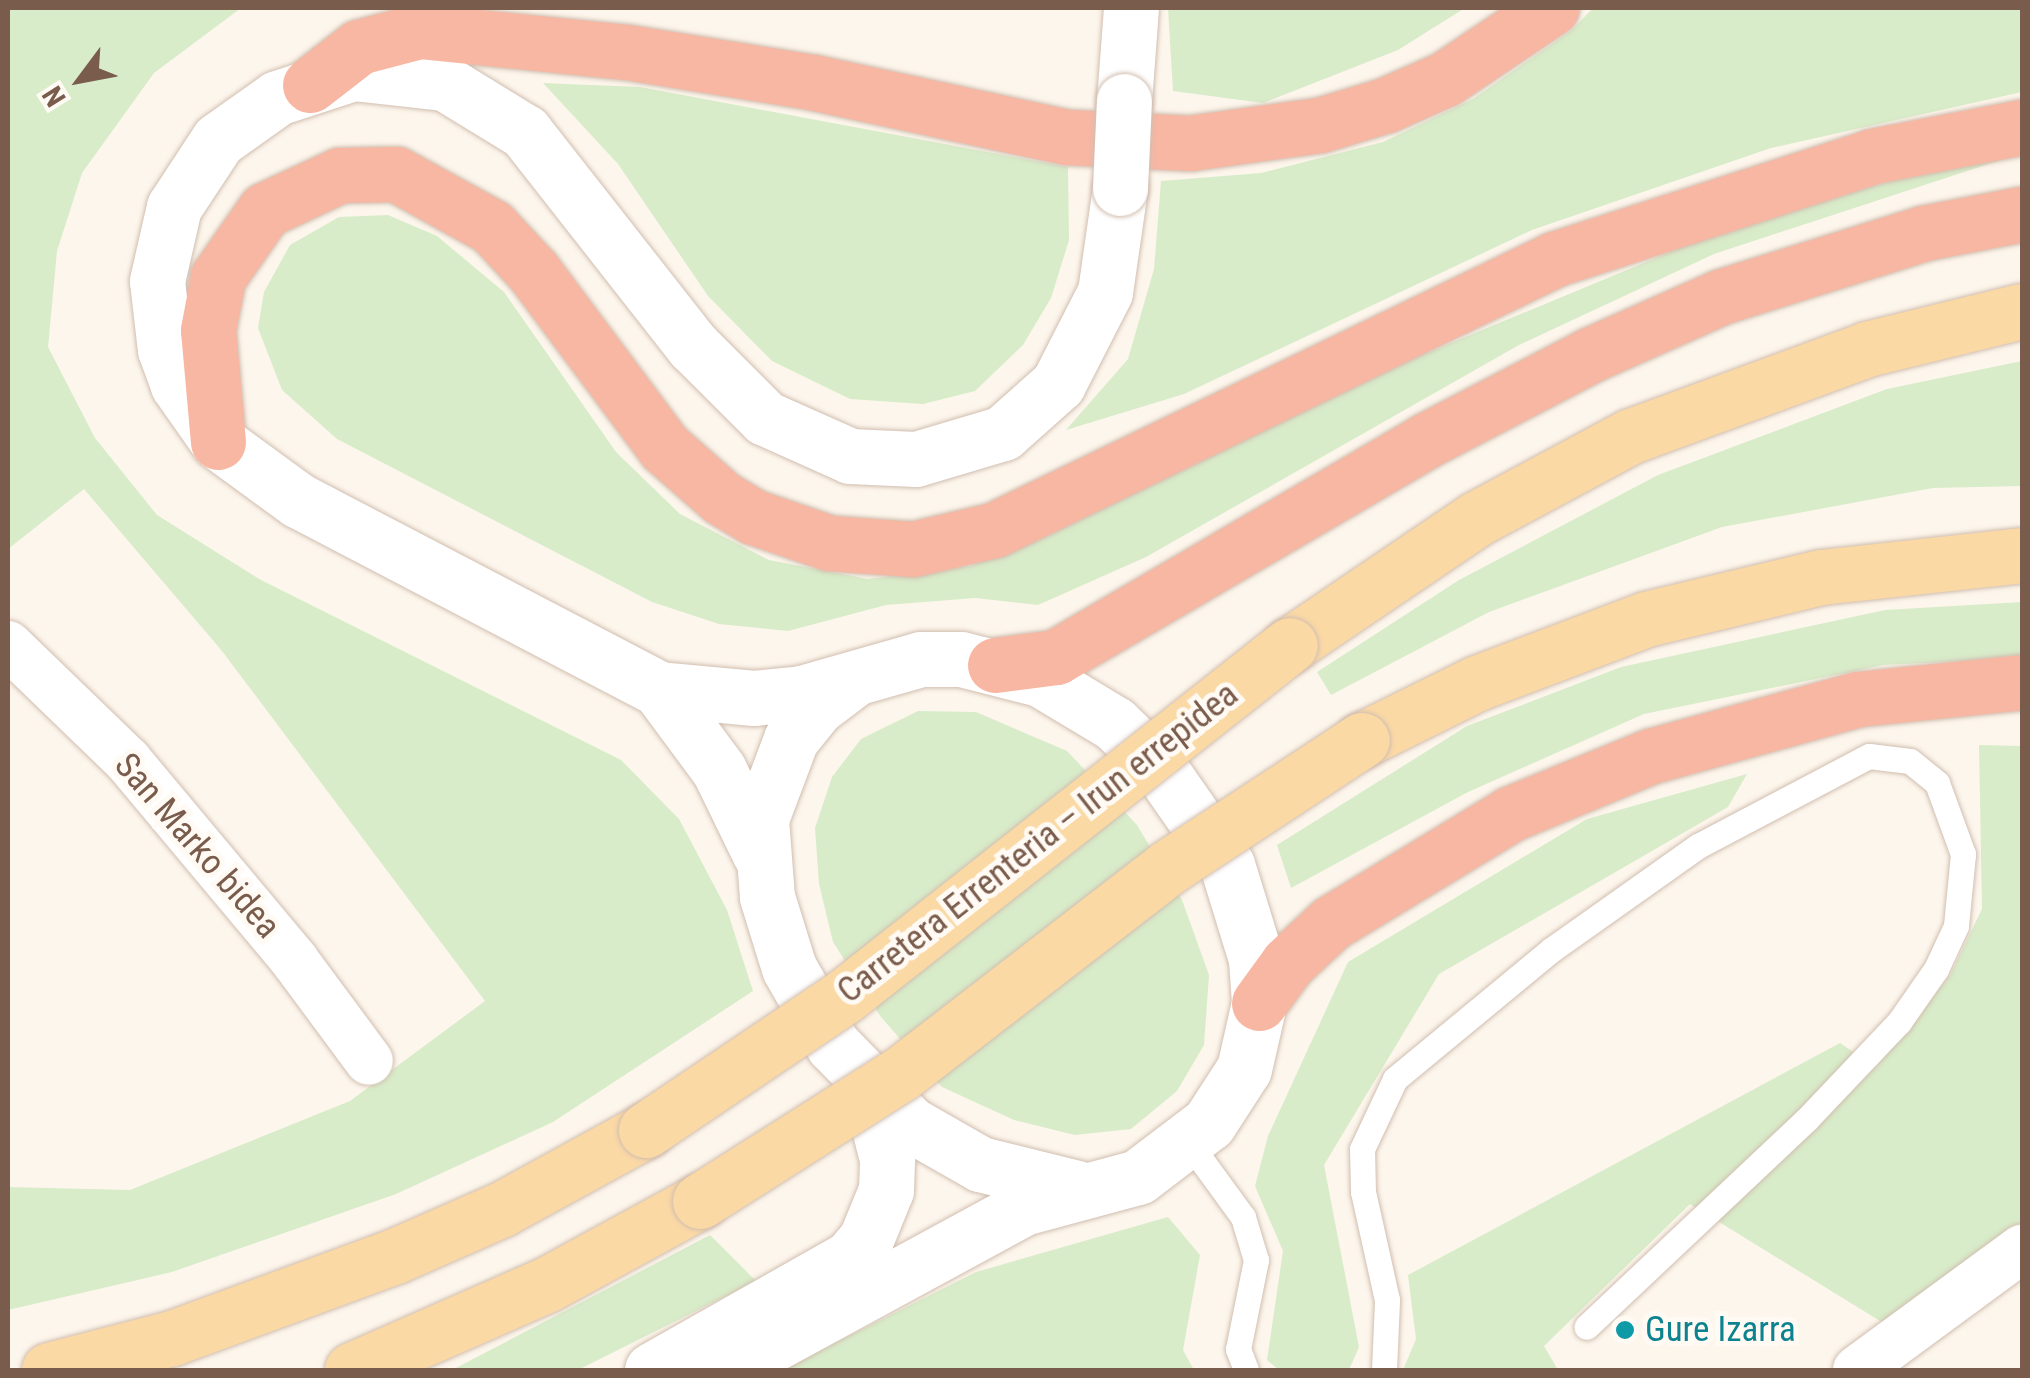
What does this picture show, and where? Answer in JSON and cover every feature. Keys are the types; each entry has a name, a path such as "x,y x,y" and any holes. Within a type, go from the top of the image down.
{"highway":[{"path":"310,85 359,48 419,31 626,52 812,82 1067,137 1190,143 1320,125 1386,105 1446,80 1551,8"},
{"path":"218,442 208,330 218,277 265,210 340,175 396,174 492,227 533,271 664,447 722,498 766,522 829,543 913,549 994,530 1588,246 1874,156 2022,127"},
{"path":"995,665 1056,658 1424,441 1704,304 1907,238 2022,214"},
{"path":"1259,1003 1288,962 1331,923 1510,814 1651,756 1858,699 2022,682"}],"main road":[{"name":"Carretera Errenteria – Irun errepidea","path":"49,1370 190,1332 395,1256 502,1209 646,1130 846,996 1290,645 1476,520 1631,436 1867,349 2022,312"},
{"path":"352,1370 546,1286 700,1202 902,1073 1166,868 1362,740 1561,648 1680,610 1821,577 2022,555"}],"street":[{"path":"652,1370 1023,1208 1117,1184 1189,1143 1226,1103 1244,1069 1259,1003 1245,912 1196,812 1115,724 1040,679 995,665 921,659 850,682 754,698 659,689 299,501 218,442 194,412 165,350 156,281 162,243 192,172 218,140 248,115 310,85 353,74 398,74 445,84 487,104 557,166 725,384 779,426 850,456 916,460 965,449 1031,411 1058,384 1094,320 1116,244 1131,8"},
{"name":"San Marko bidea","path":"8,646 128,761 296,961 368,1061"},
{"path":"761,856 761,818 792,739 817,707 850,682"},
{"path":"659,689 719,770 761,856 789,968 833,1045 868,1088 910,1124 980,1164 1049,1186 1117,1184"},
{"path":"725,1370 839,1286 866,1239 886,1190 885,1132 868,1088"},
{"path":"1857,1370 2022,1250"}],"lane":[{"path":"1384,1370 1387,1300 1363,1192 1362,1149 1395,1078 1551,950 1698,846 1869,756 1910,761 1937,783 1963,854 1956,926 1936,970 1899,1022 1807,1118 1586,1327"},
{"path":"1189,1143 1243,1217 1256,1260 1238,1349 1246,1370"}],"green space":[{"path":"8,8 241,8 154,73 82,173 57,251 48,347 95,438 157,515 261,580 621,760 679,819 727,910 753,991 553,1122 396,1194 172,1272 8,1310 8,1187 130,1190 350,1101 485,1001 222,651 84,489 8,549"},
{"path":"1168,8 1465,8 1398,50 1263,103 1173,91"},
{"path":"1593,8 2022,8 2022,92 1771,148 1532,230 1184,394 1066,430 1128,359 1154,269 1161,181 1261,173 1383,142 1473,99 1572,30"},
{"path":"543,83 640,87 1068,167 1069,240 1051,298 1023,345 975,391 923,404 850,399 772,361 708,296 618,164"},
{"path":"2013,156 1714,254 1519,345 1146,557 1038,605 975,598 886,605 788,631 719,624 652,602 337,439 282,390 258,328 264,292 290,245 339,217 388,215 437,236 504,292 616,452 680,514 769,560 868,579 971,566 1357,382 1740,223 1892,181"},
{"path":"2022,361 2022,486 1933,488 1722,527 1489,612 1331,695 1317,672 1459,580 1658,475 1887,389"},
{"path":"2022,602 2022,658 1884,665 1644,714 1468,792 1291,888 1277,845 1467,726 1621,667 1885,610"},
{"path":"918,711 976,712 1067,751 1137,825 1182,900 1209,975 1204,1045 1177,1091 1131,1129 1075,1135 1014,1120 942,1087 881,1017 833,942 819,884 815,828 832,777 861,739"},
{"path":"1979,745 2022,746 2022,1230 1893,1329 1690,1204 1544,1346 1558,1370 1403,1370 1416,1339 1408,1275 1840,1043 1876,1067 1950,975 1982,909"},
{"path":"1747,774 1728,807 1439,974 1324,1165 1359,1347 1349,1370 1279,1370 1267,1360 1283,1251 1255,1186 1268,1136 1348,962 1587,819"},
{"path":"1168,1217 1200,1255 1183,1350 1194,1370 781,1370 976,1272"},
{"path":"710,1235 756,1281 578,1370 452,1370"}],"place":[{"name":"Gure Izarra","path":"1625,1330"}]}
